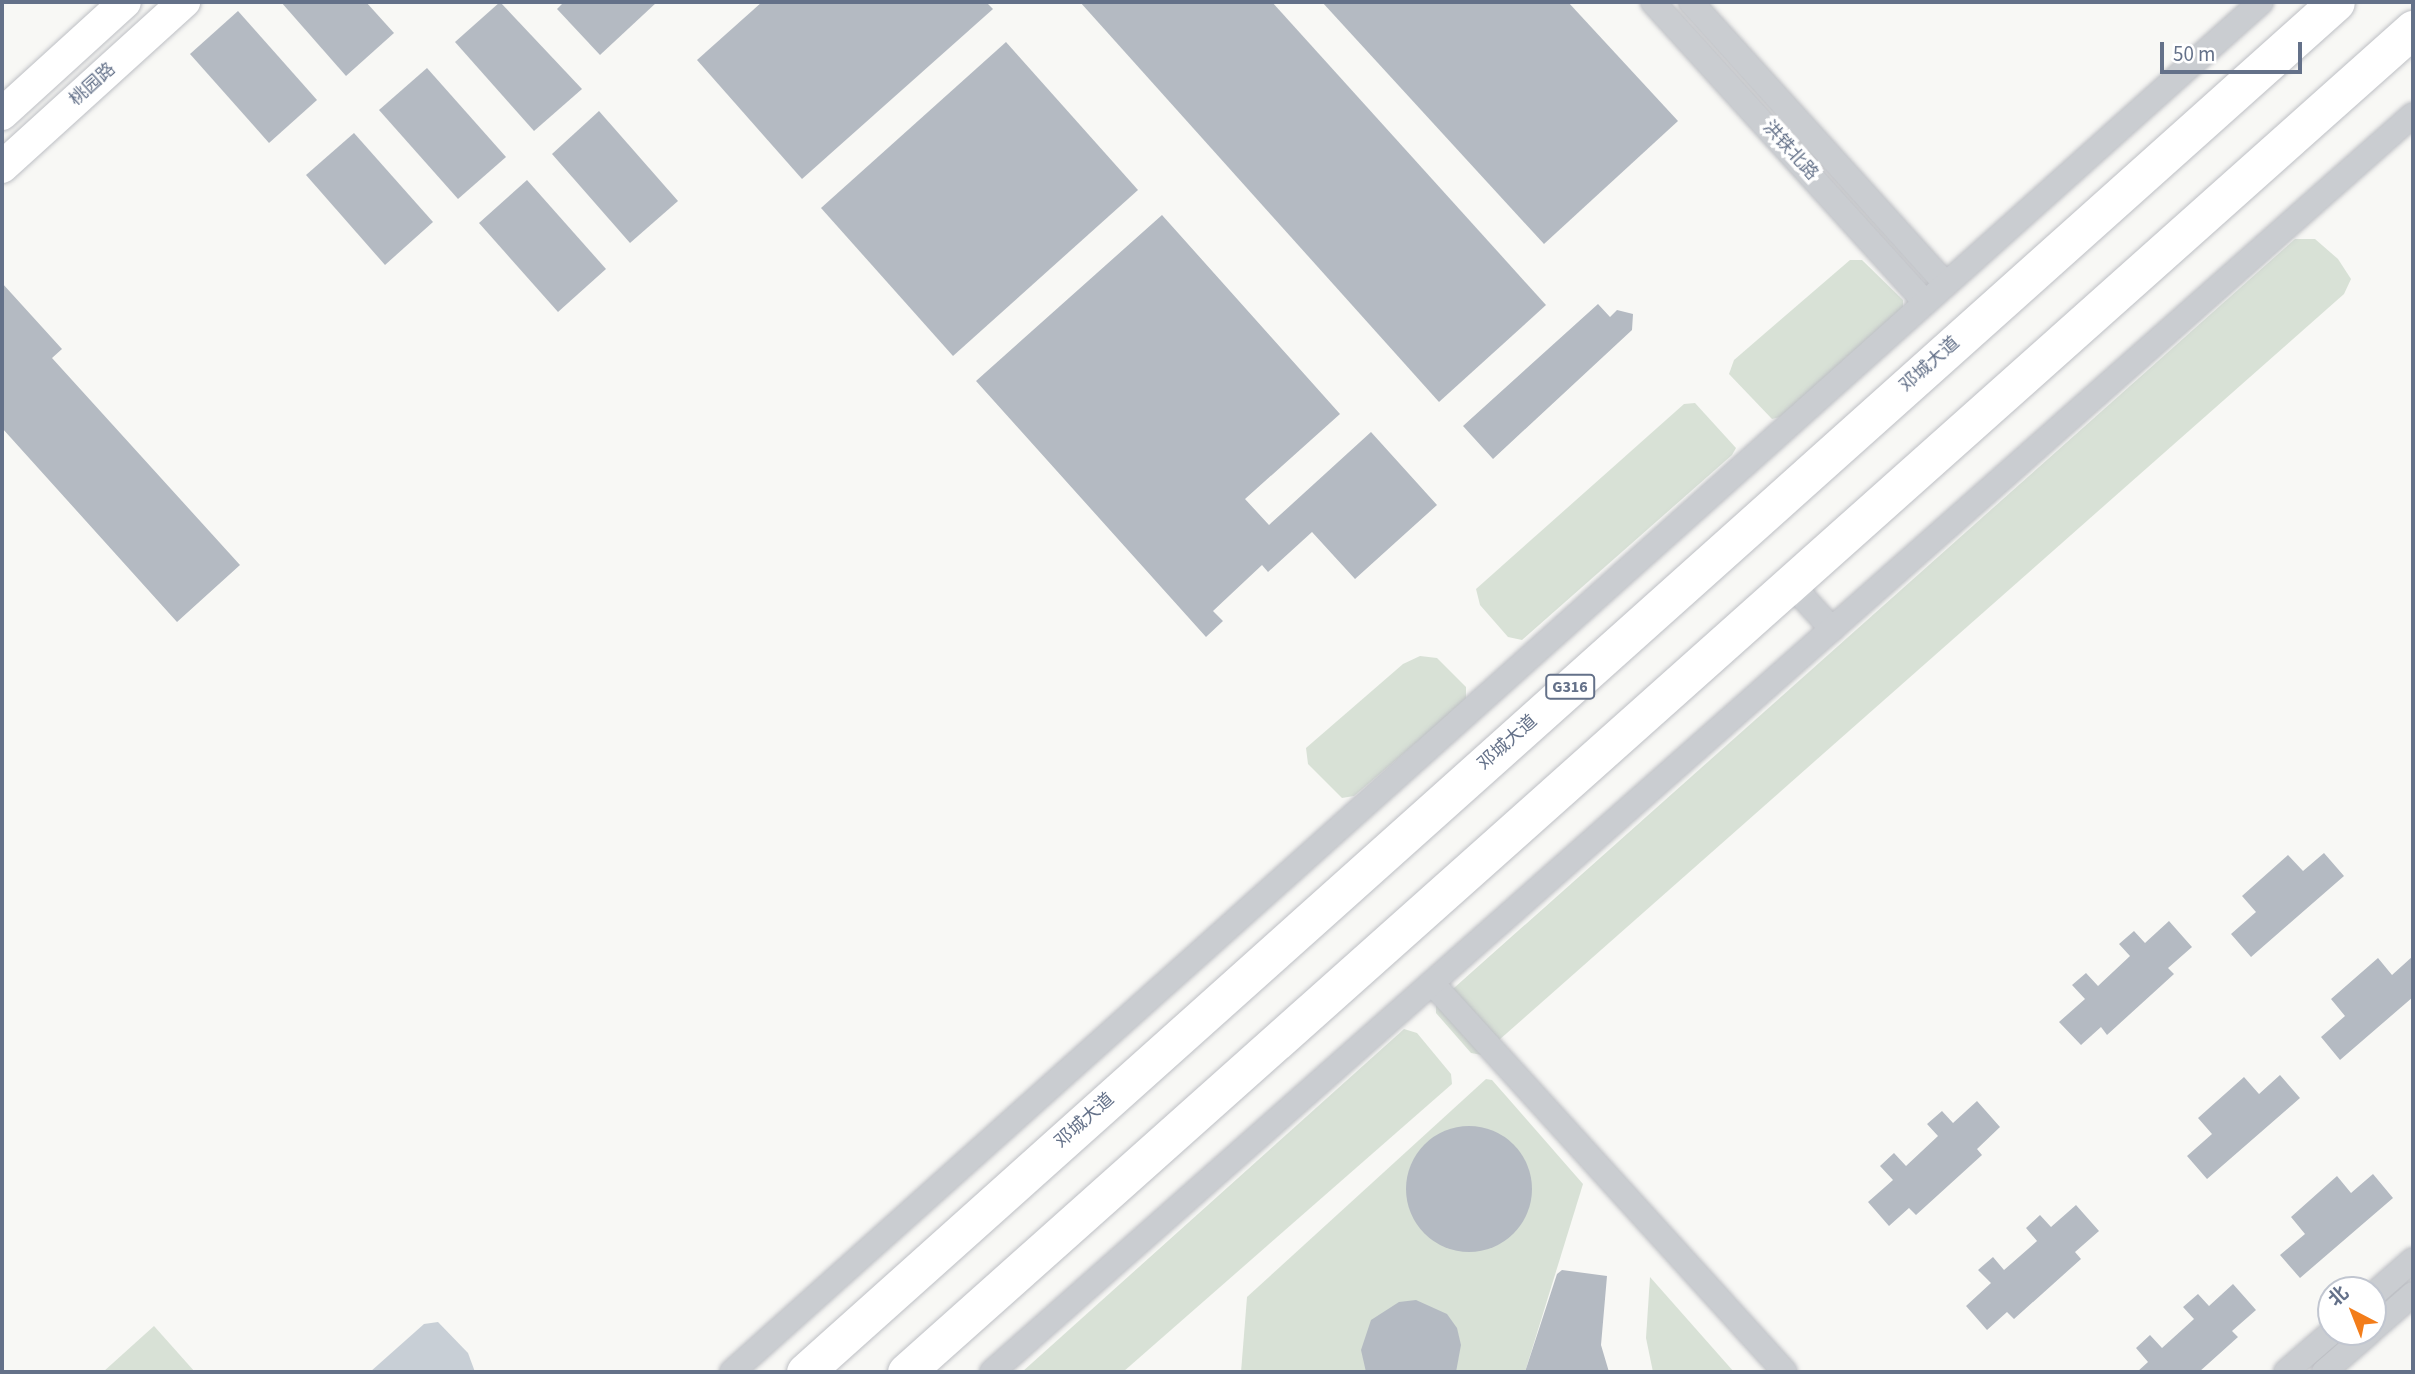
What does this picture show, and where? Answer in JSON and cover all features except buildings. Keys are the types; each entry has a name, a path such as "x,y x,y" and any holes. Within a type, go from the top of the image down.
{"highway":[{"name":"邓城大道","path":"805,1372 2336,2"},
{"path":"906,1372 2413,29"}],"main road":[{"path":"2,114 125,2"},
{"name":"桃园路","path":"2,167 184,2"}],"street":[{"name":"洪铁北路","path":"1653,2 1925,302"},
{"name":"洪铁北路","path":"1690,2 1946,284"},
{"path":"732,1372 2261,2"},
{"path":"992,1372 2413,115"},
{"path":"1791,584 1832,629"},
{"path":"1432,983 1785,1372"},
{"path":"2387,1283 2413,1260"},
{"path":"2387,1317 2413,1294"},
{"path":"2286,1372 2317,1345"},
{"path":"2324,1372 2354,1346"}],"shaded area":[{"path":"2295,239 2315,239 2338,259 2351,279 2344,294 1482,1055 1471,1053 1436,1013 1436,1004"},
{"path":"1850,260 1862,260 1903,300 1903,310 1780,417 1772,419 1729,374 1734,360"},
{"path":"1695,403 1736,448 1732,455 1522,640 1508,637 1480,605 1476,589 1684,404"},
{"path":"1420,656 1437,658 1466,687 1466,700 1354,796 1342,798 1308,764 1306,748 1403,664"},
{"path":"1404,1029 1417,1033 1451,1074 1452,1084 1123,1372 1022,1372"},
{"path":"1486,1079 1492,1080 1583,1184 1525,1372 1241,1372 1247,1297"},
{"path":"1650,1277 1734,1372 1653,1372 1646,1338"},
{"path":"438,1322 468,1353 475,1372 370,1372 424,1324"},
{"path":"154,1326 195,1372 103,1372"}]}
